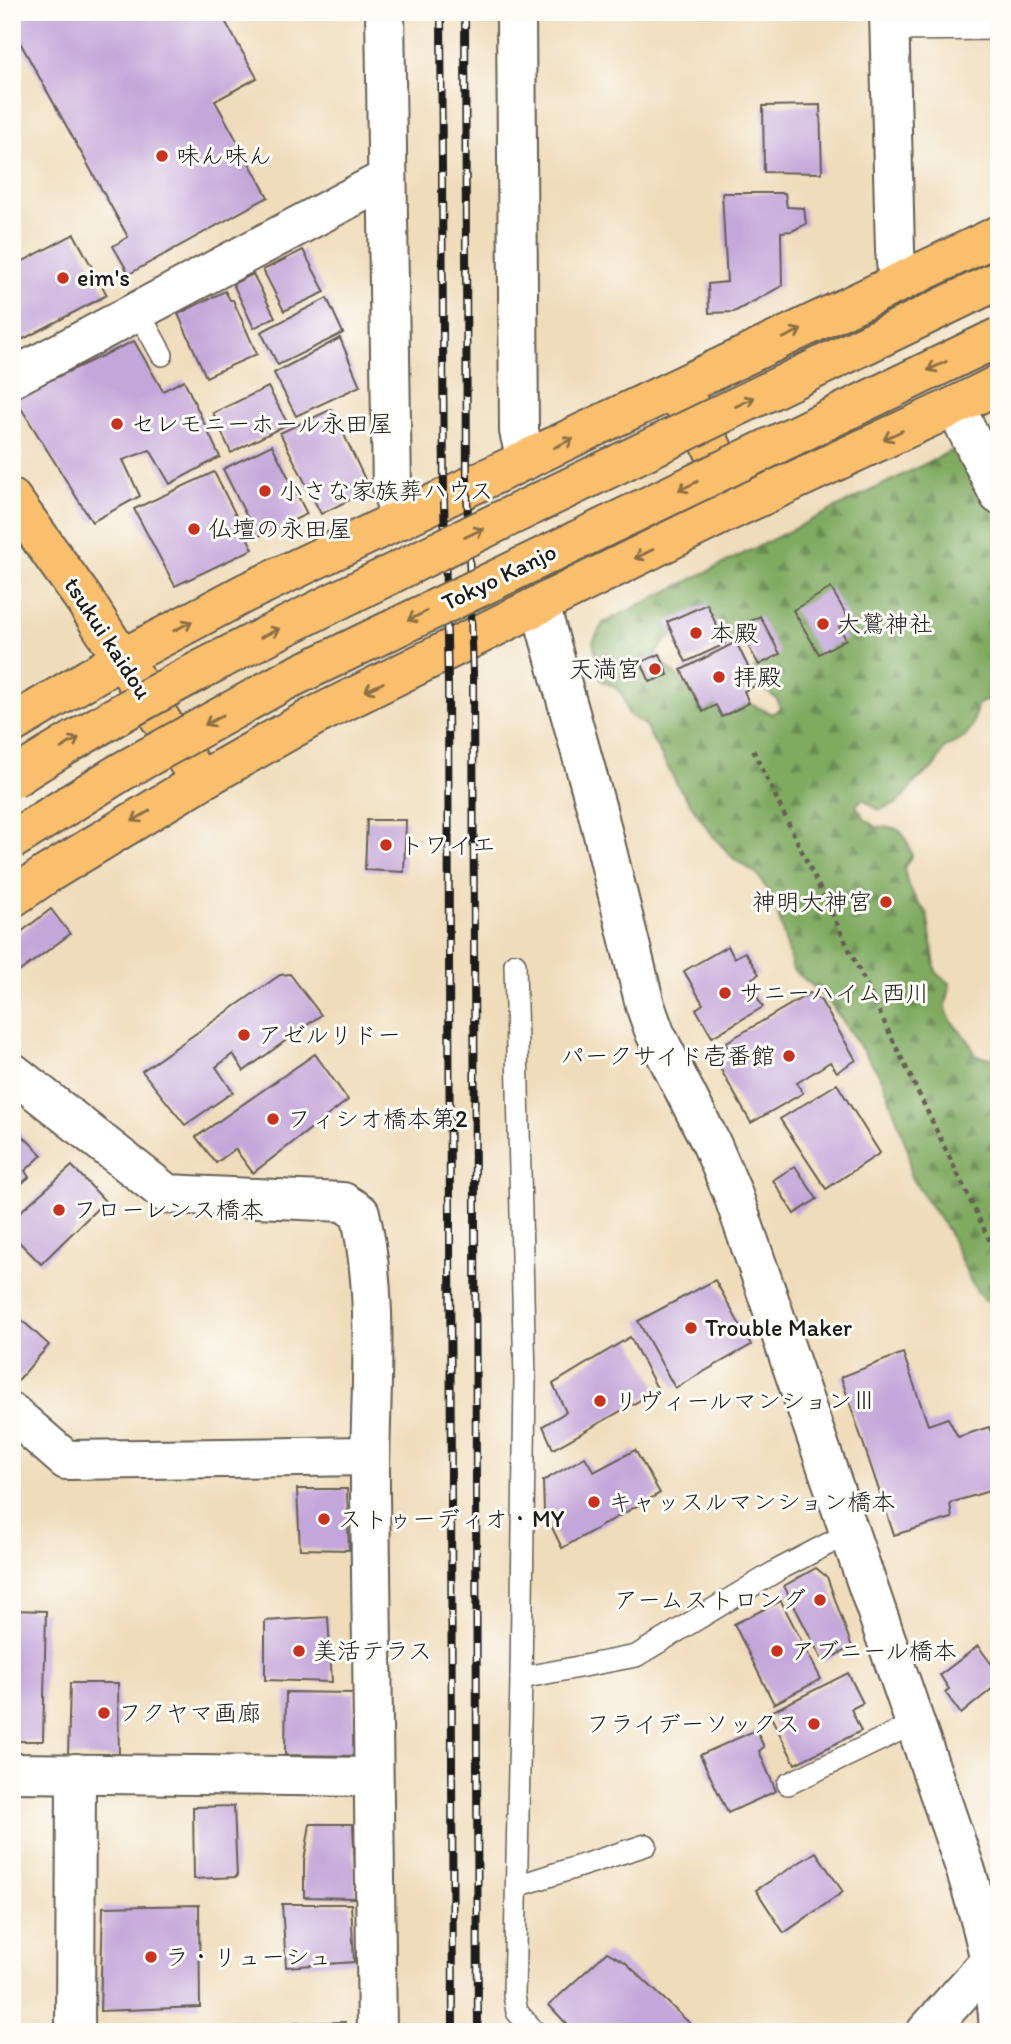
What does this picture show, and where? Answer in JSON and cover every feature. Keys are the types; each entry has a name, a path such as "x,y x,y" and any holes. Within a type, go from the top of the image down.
{"highway":[{"path":"12,724 123,658 246,593 999,234"},
{"name":"Tokyo Kanjo","path":"12,779 98,726 264,636 999,280"},
{"name":"Tokyo Kanjo","path":"12,840 121,772 285,681 999,337"},
{"path":"12,898 200,781 313,717 725,513 999,384"},
{"path":"662,395 678,400 692,409 729,486 725,513"},
{"name":"tsukui kaidou","path":"12,499 123,658 200,781"}],"street":[{"path":"385,12 392,492 401,519"},
{"path":"516,12 519,431 526,460"},
{"path":"889,21 898,283"},
{"path":"12,378 386,179"},
{"path":"955,407 999,495"},
{"path":"540,606 597,810 645,1005 655,1032 712,1145 732,1192 994,1956 999,2032"},
{"path":"12,1072 167,1194 343,1202 360,1213 366,1237 373,1330 370,1456 377,2032"},
{"path":"12,1413 66,1460 370,1456"},
{"path":"12,1773 373,1777"},
{"path":"75,2032 76,1773"},
{"path":"926,2032 994,1956"}],"lane":[{"path":"889,21 999,29"},
{"path":"138,311 162,355"},
{"path":"515,964 525,1379 514,1995 517,2012 535,2032"},
{"path":"521,1678 636,1656 778,1570 849,1533"},
{"path":"788,1784 915,1723"},
{"path":"517,1886 646,1845"}],"path":[{"path":"753,750 997,1251 999,1260"}],"green space":[{"name":"神明大神宮","path":"967,448 999,515 999,703 988,699 977,705 969,732 945,747 935,766 915,782 896,804 879,810 863,799 856,805 865,819 875,827 891,827 903,835 912,855 904,868 907,882 917,902 927,913 936,973 950,983 946,1006 949,1016 969,1042 975,1056 995,1058 999,1055 999,1301 984,1301 971,1282 948,1231 910,1176 909,1153 883,1080 832,1006 793,970 774,900 757,874 734,859 713,836 678,786 645,726 628,714 623,696 615,687 601,680 593,642 603,623 951,451","holes":["708,613 721,623 731,639 746,645 754,652 758,662 753,671 757,685 777,699 780,708 772,714 749,703 722,717 716,705 703,712 689,688 659,659 656,653 681,624"]}],"building":[{"path":"12,12 220,12 257,78 215,101 268,197 129,274 113,246 128,237 12,28"},
{"path":"820,105 822,173 764,172 763,106"},
{"path":"722,193 785,193 787,207 804,208 806,224 792,231 781,232 782,286 734,312 709,313 708,284 727,282"},
{"path":"74,234 107,295 12,345 12,267"},
{"path":"303,250 325,292 284,311 263,270"},
{"path":"253,274 275,317 254,328 233,284"},
{"path":"225,291 230,300 233,300 257,354 206,377 178,314"},
{"path":"327,298 343,333 278,365 261,332"},
{"path":"340,338 360,386 296,416 274,373"},
{"name":"セレモニーホール永田屋","path":"134,341 163,391 184,380 220,457 170,484 150,450 123,460 140,496 92,522 14,397"},
{"path":"268,387 288,424 231,453 213,413"},
{"path":"332,409 370,490 321,514 280,433"},
{"name":"小さな家族葬ハウス","path":"272,445 307,514 257,537 223,469"},
{"name":"仏壇の永田屋","path":"214,472 253,549 175,586 134,509"},
{"name":"大鷲神社","path":"831,588 850,621 839,627 846,639 819,654 793,610"},
{"name":"本殿","path":"707,604 725,644 686,662 667,622"},
{"path":"760,616 780,654 759,665 738,628"},
{"name":"拝殿","path":"736,642 757,685 744,691 749,703 722,717 716,705 703,712 681,670"},
{"name":"天満宮","path":"660,654 668,675 650,682 641,662"},
{"name":"トワイエ","path":"367,820 406,820 404,872 365,870"},
{"path":"51,909 70,934 12,977 12,939"},
{"name":"サニーハイム西川","path":"728,946 734,958 745,952 759,974 748,981 763,1007 712,1037 696,1009 703,1004 684,971"},
{"name":"アゼルリドー","path":"290,974 321,1015 244,1071 233,1054 216,1067 233,1092 185,1125 142,1071 280,975"},
{"name":"パークサイド壱番館","path":"810,993 821,1001 856,1060 837,1072 830,1062 797,1083 803,1093 751,1123 717,1063 730,1051 725,1043"},
{"name":"フィシオ橋本第2","path":"315,1054 348,1100 253,1173 235,1149 216,1163 196,1137"},
{"path":"837,1084 880,1153 826,1189 780,1119"},
{"path":"12,1125 42,1155 25,1171 29,1177 12,1192"},
{"name":"フローレンス橋本","path":"72,1166 105,1201 41,1264 12,1235 12,1219"},
{"path":"795,1166 817,1199 794,1214 773,1180"},
{"path":"715,1280 751,1345 675,1388 638,1321"},
{"path":"12,1311 49,1345 14,1385 12,1383"},
{"name":"リヴィールマンションⅢ","path":"630,1337 658,1390 553,1449 543,1426 566,1412 553,1384"},
{"path":"903,1353 928,1425 948,1418 958,1437 989,1427 999,1454 999,1488 950,1503 952,1518 894,1535 841,1377"},
{"name":"キャッスルマンション橋本","path":"635,1450 660,1493 562,1548 544,1511 543,1481 585,1457 594,1472"},
{"name":"ストゥーディオ・MY","path":"297,1489 347,1489 349,1550 300,1549"},
{"path":"816,1568 827,1577 852,1647 823,1662 784,1586"},
{"name":"アブニール橋本","path":"781,1601 821,1679 774,1704 734,1624"},
{"path":"12,1610 46,1611 43,1741 12,1741"},
{"path":"328,1617 332,1682 265,1680 265,1621"},
{"path":"978,1646 999,1674 999,1683 961,1714 945,1692 949,1689 940,1675"},
{"path":"848,1673 863,1703 851,1709 861,1731 795,1764 769,1713"},
{"path":"70,1683 118,1683 119,1758 68,1756"},
{"path":"286,1692 354,1693 355,1756 285,1755"},
{"path":"756,1730 764,1747 759,1751 776,1791 728,1813 700,1755"},
{"path":"234,1806 237,1877 194,1879 193,1807"},
{"path":"310,1824 353,1824 356,1898 304,1897 304,1861"},
{"path":"816,1852 843,1892 784,1933 756,1890"},
{"path":"282,1904 351,1904 354,1962 286,1967"},
{"name":"ラ・リューシュ","path":"199,1905 200,2007 100,2011 103,1907"},
{"path":"607,1952 625,1962 699,2032 574,2032 549,2005"},
{"path":"345,2022 345,2032 295,2032 295,2023"}],"railway":[{"path":"441,12 448,684 453,2032"},
{"path":"465,12 467,488 473,672 478,2032"}],"place":[{"name":"味ん味ん","path":"162,156"},
{"name":"eim's","path":"63,278"},
{"name":"セレモニーホール永田屋","path":"117,424"},
{"name":"小さな家族葬ハウス","path":"265,491"},
{"name":"仏壇の永田屋","path":"194,529"},
{"name":"大鷲神社","path":"823,624"},
{"name":"本殿","path":"696,633"},
{"name":"天満宮","path":"655,669"},
{"name":"拝殿","path":"719,677"},
{"name":"トワイエ","path":"386,845"},
{"name":"神明大神宮","path":"886,902"},
{"name":"サニーハイム西川","path":"725,993"},
{"name":"アゼルリドー","path":"244,1035"},
{"name":"パークサイド壱番館","path":"789,1056"},
{"name":"フィシオ橋本第2","path":"273,1119"},
{"name":"フローレンス橋本","path":"59,1210"},
{"name":"Trouble Maker","path":"691,1328"},
{"name":"リヴィールマンションⅢ","path":"600,1401"},
{"name":"キャッスルマンション橋本","path":"594,1502"},
{"name":"ストゥーディオ・MY","path":"324,1519"},
{"name":"アームストロング","path":"820,1600"},
{"name":"美活テラス","path":"299,1651"},
{"name":"アブニール橋本","path":"777,1651"},
{"name":"フクヤマ画廊","path":"104,1713"},
{"name":"フライデーソックス","path":"814,1724"},
{"name":"ラ・リューシュ","path":"151,1957"}]}
